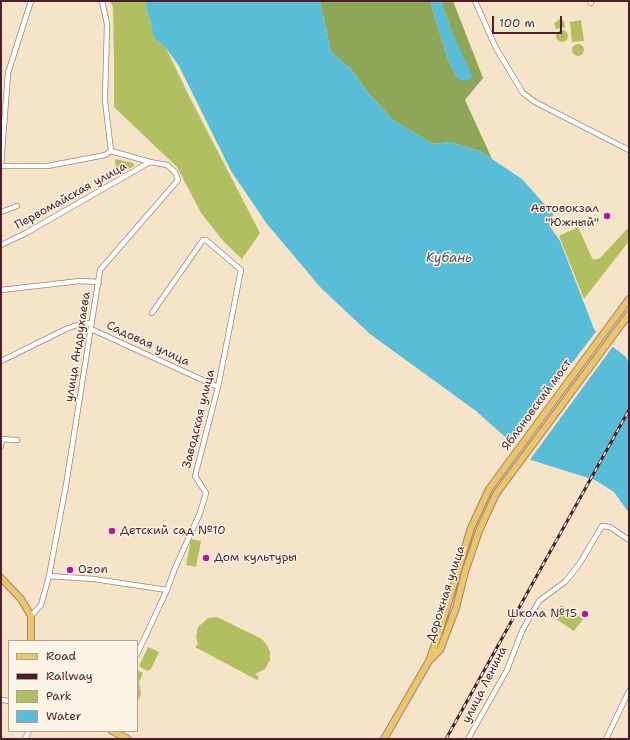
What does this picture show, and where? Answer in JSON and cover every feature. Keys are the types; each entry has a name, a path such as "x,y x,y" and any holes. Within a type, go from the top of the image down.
{"main road":[{"name":"Яблоновский мост","path":"471,528 489,489 629,299"},
{"name":"Яблоновский мост","path":"479,531 496,494 511,472 527,454 629,314"},
{"name":"Дорожная улица","path":"384,739 429,661 471,528"},
{"name":"Дорожная улица","path":"429,661 440,650 456,608 465,572 479,531"},
{"path":"1,578 22,599 31,616 32,640"},
{"path":"114,732 128,739"}],"street":[{"path":"31,1 8,73 3,108 1,166 48,166 105,155 111,151 105,100 107,24 102,1"},
{"path":"475,1 496,48 522,93 535,102 629,150"},
{"name":"улица Андрухаева","path":"31,616 41,605 49,576 66,485 100,270 178,180 175,172 167,165 150,162 111,151"},
{"name":"Первомайская улица","path":"1,245 26,233 150,162"},
{"path":"1,212 17,206"},
{"name":"Заводская улица","path":"138,652 167,590 206,493 195,476 218,387 241,270 206,240 202,240 152,314"},
{"path":"1,290 80,281 99,282"},
{"name":"Садовая улица","path":"1,361 66,329 80,324 91,326 218,387"},
{"path":"1,446 2,439 17,440"},
{"name":"улица Ленина","path":"468,739 507,670 522,631 539,601 566,581 580,563 602,526 610,526 629,540"},
{"path":"49,576 94,579 167,590"},
{"path":"606,739 629,691"}],"green space":[{"path":"110,1 145,1 154,38 166,48 188,94 260,233 242,259 224,242 201,213 177,167 114,107 113,7"},
{"path":"320,1 430,1 447,57 457,78 451,30 441,1 453,1 483,78 465,100 492,159 480,151 449,142 433,144 393,120 369,94 351,69 331,52"},
{"path":"560,19 564,21 565,27 556,29 554,23"},
{"path":"581,20 584,41 572,42 570,22"},
{"path":"560,30 564,30 568,36 564,42 560,42 556,38 556,34"},
{"path":"580,44 583,45 583,55 576,56 573,55 572,48 573,45"},
{"path":"116,159 133,163 134,166 117,174"},
{"path":"578,227 592,258 595,260 600,258 629,227 629,241 584,299 559,236"},
{"path":"191,539 201,541 196,567 186,565"},
{"path":"561,605 583,619 574,631 553,617"},
{"path":"217,617 262,639 267,645 270,652 270,660 265,669 255,674 259,677 257,680 195,647 198,644 196,637 198,627 208,618"},
{"path":"148,647 159,652 151,669 147,671 139,666"},
{"path":"138,670 143,673 139,682 141,694 138,701"}],"water":[{"name":"Кубань","path":"145,1 320,1 331,52 351,69 369,94 393,120 433,144 449,142 480,151 522,179 553,214 551,228 560,241 594,329 608,343 626,357 629,364 629,513 614,492 595,480 531,460 476,411 370,334 321,288 267,224 231,171 179,66 166,48 154,38"},
{"path":"430,1 441,1 451,30 473,77 469,80 463,81 457,78 447,57"}],"pier":[{"path":"598,329 614,345 529,461 510,444"}],"railway":[{"path":"446,739 629,410"}],"place":[{"name":"Автовокзал \"Южный\"","path":"607,216"},
{"name":"Детский сад №10","path":"112,531"},
{"name":"Дом культуры","path":"206,558"},
{"name":"Ozon","path":"70,570"},
{"name":"Школа №15","path":"585,614"}]}
